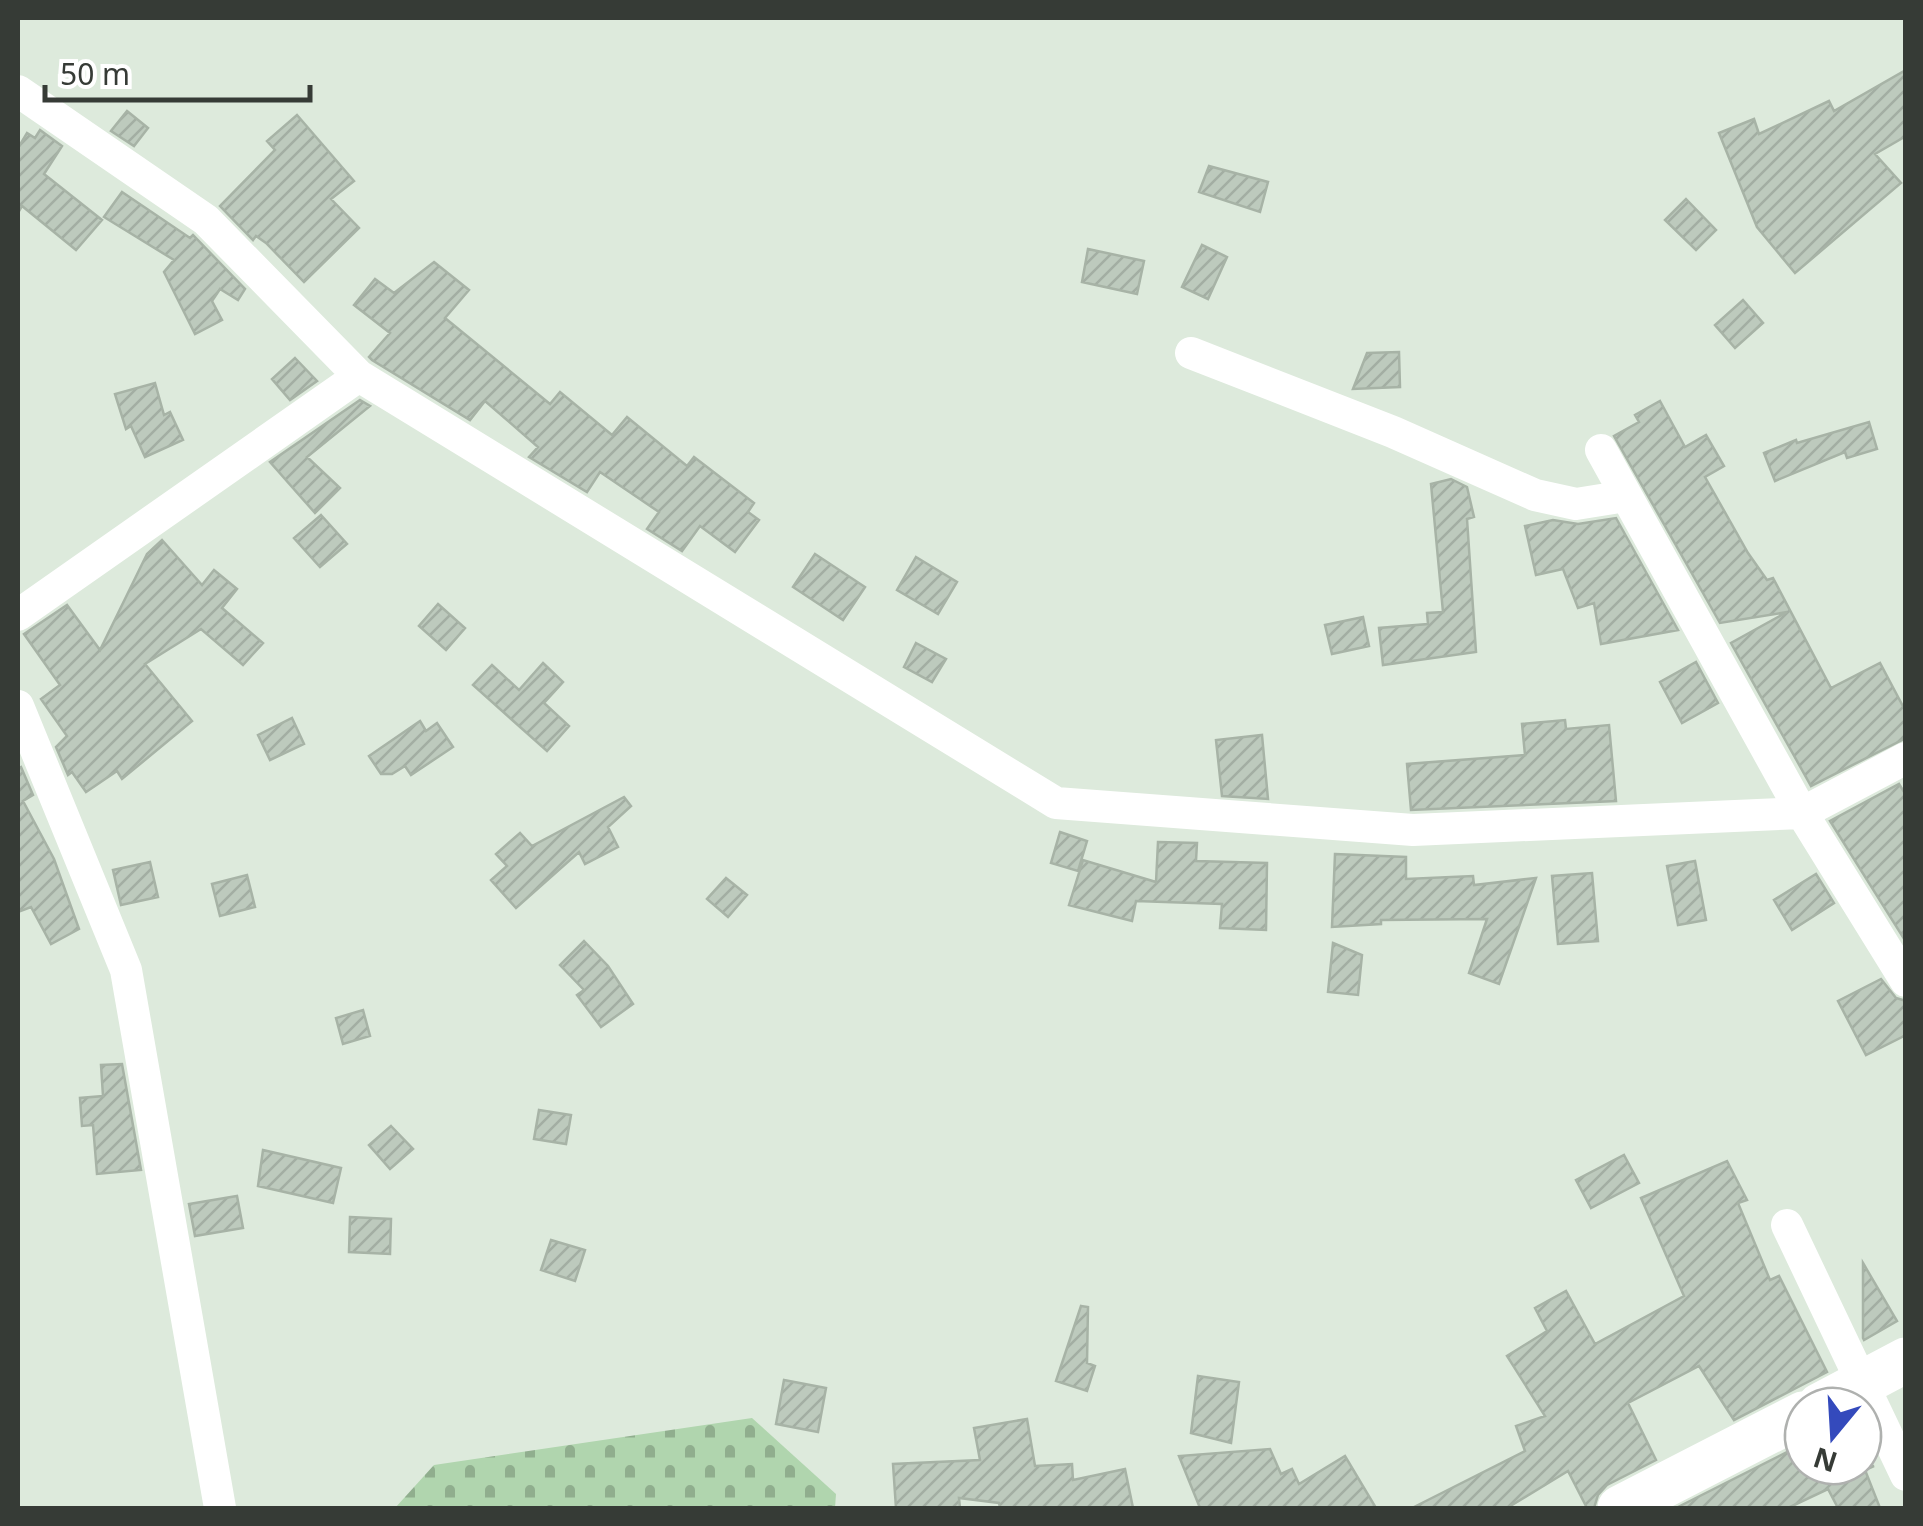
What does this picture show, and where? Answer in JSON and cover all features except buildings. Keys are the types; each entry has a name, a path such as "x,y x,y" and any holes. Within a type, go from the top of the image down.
{"street":[{"path":"18,91 206,220 359,376 1056,803 1413,830 1802,813 1906,758"},
{"path":"1190,353 1393,432 1535,496 1576,504 1626,496"},
{"path":"18,616 359,376"},
{"path":"1601,450 1802,813 1906,982"},
{"path":"18,706 126,970 220,1508"},
{"path":"1787,1225 1906,1475"},
{"path":"1857,1386 1906,1360"},
{"path":"1620,1508 1783,1424"}],"green space":[{"path":"752,1418 836,1494 835,1508 395,1508 434,1465"}]}
